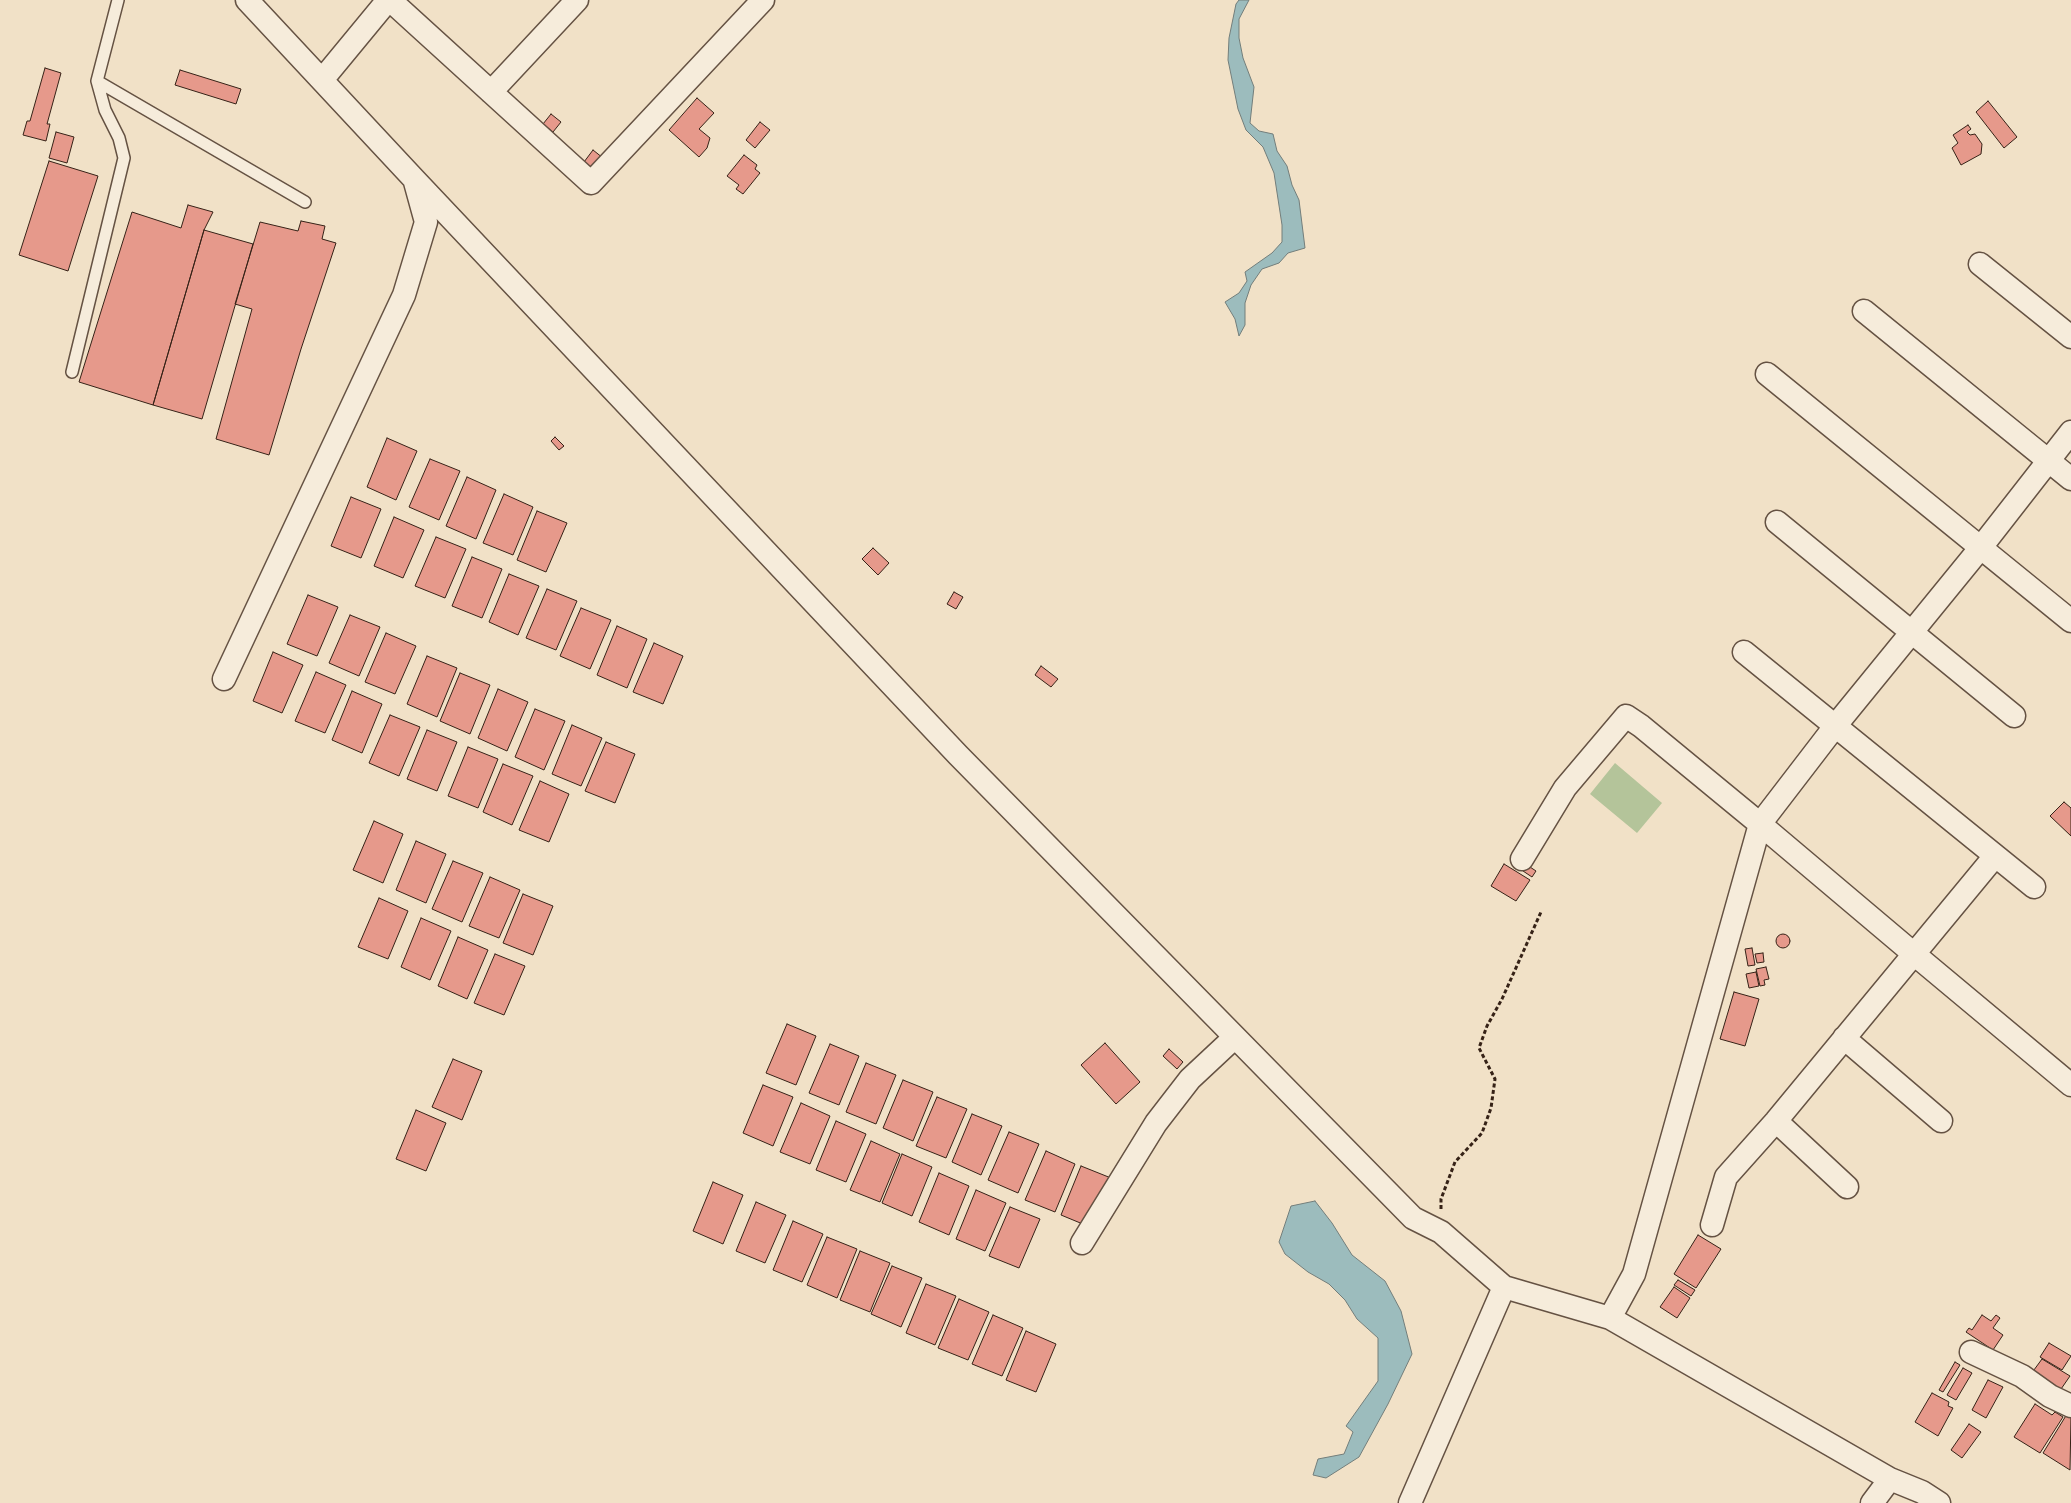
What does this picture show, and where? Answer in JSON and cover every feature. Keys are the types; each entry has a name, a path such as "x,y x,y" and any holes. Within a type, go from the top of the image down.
{"street":[{"path":"247,0 958,755 1413,1218 1441,1232 1504,1287 1610,1318 1890,1479 1922,1492 1940,1503"},
{"path":"322,80 389,0 591,183 763,0"},
{"path":"491,92 577,0"},
{"path":"224,679 404,295 426,222 414,179"},
{"path":"1980,264 2071,337"},
{"path":"1864,311 2071,479"},
{"path":"1767,374 1982,546 2071,621"},
{"path":"1610,1318 1634,1274 1760,824 1836,725 1982,546 2071,432"},
{"path":"1777,522 2014,716"},
{"path":"1744,652 2034,887"},
{"path":"1522,859 1565,788 1626,716 1641,726 1760,824 2071,1085"},
{"path":"1712,1225 1726,1177 1776,1122 1995,856"},
{"path":"1082,1243 1156,1122 1190,1079 1235,1037"},
{"path":"1844,1038 1941,1121"},
{"path":"1776,1122 1847,1187"},
{"path":"1410,1503 1504,1287"},
{"path":"1971,1352 2022,1376 2050,1396 2071,1406"},
{"path":"1872,1503 1890,1479"}],"lane":[{"path":"72,372 124,158 118,138 105,110 97,81 118,0"},
{"path":"97,81 305,202"}],"path":[{"path":"1441,1232 1441,1199 1455,1162 1482,1133 1491,1108 1495,1079 1479,1048 1541,912"}],"green space":[{"path":"1615,763 1662,803 1637,833 1590,794"}],"water":[{"path":"1239,0 1249,0 1239,19 1239,38 1243,58 1254,87 1250,123 1259,131 1273,134 1277,151 1287,166 1292,185 1299,200 1305,248 1288,253 1279,263 1262,269 1251,285 1245,303 1245,325 1239,336 1235,319 1225,302 1239,293 1247,281 1245,272 1272,253 1282,242 1282,225 1274,173 1263,147 1246,130 1238,109 1228,60 1229,38 1236,4"},
{"path":"1315,1201 1332,1223 1352,1255 1385,1281 1401,1311 1412,1354 1388,1404 1359,1457 1326,1478 1313,1475 1318,1459 1344,1454 1353,1432 1346,1426 1378,1381 1378,1338 1357,1319 1345,1300 1329,1284 1308,1272 1285,1254 1279,1242 1291,1206"}],"building":[{"path":"45,68 61,73 47,124 50,124 46,141 23,135 27,121 30,121"},
{"path":"180,70 241,89 236,104 175,85"},
{"path":"697,98 714,113 699,129 710,138 707,148 699,157 669,130"},
{"path":"1988,101 2017,137 2004,148 1976,112"},
{"path":"551,114 561,122 553,132 543,124"},
{"path":"760,122 770,130 755,148 746,140"},
{"path":"1968,125 1971,129 1967,132 1970,135 1975,134 1982,144 1981,154 1961,165 1952,148 1958,143 1953,135"},
{"path":"56,132 74,137 67,163 49,158"},
{"path":"593,150 603,158 594,169 584,162"},
{"path":"744,155 757,165 755,169 760,173 743,194 736,189 739,185 727,176"},
{"path":"49,161 98,176 68,271 19,255"},
{"path":"188,205 213,212 204,230 153,405 79,382 132,212 181,228"},
{"path":"301,221 325,226 322,239 336,243 269,455 216,439 252,309 235,304 260,222 298,231"},
{"path":"204,230 253,244 202,419 153,405"},
{"path":"555,437 564,446 559,450 551,441"},
{"path":"387,438 417,451 396,500 367,487"},
{"path":"430,459 460,471 439,520 409,507"},
{"path":"467,477 496,490 476,539 446,526"},
{"path":"504,494 533,507 513,555 483,543"},
{"path":"351,497 381,509 361,558 331,546"},
{"path":"537,511 567,523 546,572 517,560"},
{"path":"394,517 424,530 403,578 374,566"},
{"path":"436,537 466,549 445,598 415,586"},
{"path":"873,548 889,563 878,575 862,559"},
{"path":"472,557 502,569 482,618 452,606"},
{"path":"509,574 539,586 518,635 489,622"},
{"path":"547,589 577,601 556,650 526,638"},
{"path":"954,592 963,597 956,609 947,604"},
{"path":"308,595 338,607 317,656 287,644"},
{"path":"581,608 611,620 590,669 560,656"},
{"path":"350,615 380,627 359,676 329,663"},
{"path":"617,626 647,639 627,688 597,675"},
{"path":"386,633 416,646 395,694 365,682"},
{"path":"654,643 683,656 663,704 633,692"},
{"path":"273,652 303,665 282,713 253,701"},
{"path":"427,656 457,668 437,717 407,704"},
{"path":"1041,666 1058,679 1051,687 1035,675"},
{"path":"316,672 346,685 325,733 295,721"},
{"path":"460,673 490,685 470,734 440,721"},
{"path":"498,689 528,702 507,751 478,738"},
{"path":"352,691 382,704 362,753 332,740"},
{"path":"535,709 565,721 544,770 515,757"},
{"path":"390,715 420,727 399,776 369,763"},
{"path":"572,725 602,738 581,786 552,774"},
{"path":"427,730 457,742 437,791 407,779"},
{"path":"606,742 635,754 615,803 585,791"},
{"path":"468,747 498,759 478,808 448,796"},
{"path":"503,764 533,776 512,825 483,812"},
{"path":"540,781 569,794 549,842 519,830"},
{"path":"2064,802 2071,808 2071,836 2050,816"},
{"path":"374,821 403,834 383,883 353,870"},
{"path":"416,841 446,854 426,903 396,890"},
{"path":"453,861 483,873 462,922 432,909"},
{"path":"1504,864 1530,880 1516,901 1491,886"},
{"path":"1527,865 1536,871 1532,877 1523,871"},
{"path":"490,877 520,890 499,938 469,926"},
{"path":"523,894 553,906 533,955 503,943"},
{"path":"379,898 408,911 388,959 358,947"},
{"path":"421,918 451,931 430,980 401,967"},
{"path":"1780,934 1786,934 1790,941 1786,948 1780,948 1776,944 1776,938"},
{"path":"458,937 488,950 467,999 438,986"},
{"path":"1752,948 1755,965 1748,966 1745,949"},
{"path":"1763,953 1764,962 1757,963 1755,954"},
{"path":"495,954 525,966 504,1015 474,1003"},
{"path":"1766,967 1769,979 1764,980 1765,985 1760,986 1756,969"},
{"path":"1756,972 1759,986 1749,988 1746,974"},
{"path":"1734,992 1759,999 1745,1046 1720,1039"},
{"path":"787,1024 816,1036 796,1085 766,1073"},
{"path":"1105,1043 1140,1082 1116,1104 1081,1065"},
{"path":"830,1044 859,1056 839,1105 809,1093"},
{"path":"1169,1049 1183,1062 1177,1069 1163,1056"},
{"path":"453,1059 482,1071 462,1120 432,1107"},
{"path":"866,1063 896,1075 876,1124 846,1112"},
{"path":"903,1080 933,1092 913,1141 883,1128"},
{"path":"763,1085 793,1097 773,1146 743,1133"},
{"path":"937,1097 967,1109 946,1158 916,1146"},
{"path":"801,1103 830,1116 810,1164 780,1152"},
{"path":"416,1110 446,1123 426,1171 396,1159"},
{"path":"972,1114 1002,1126 981,1175 952,1162"},
{"path":"836,1121 866,1134 846,1182 816,1170"},
{"path":"1009,1132 1039,1144 1018,1193 988,1180"},
{"path":"871,1141 900,1154 880,1202 850,1190"},
{"path":"1046,1151 1075,1164 1055,1212 1025,1200"},
{"path":"902,1154 932,1167 912,1216 882,1203"},
{"path":"1081,1166 1111,1178 1090,1227 1061,1215"},
{"path":"939,1173 969,1186 949,1235 919,1222"},
{"path":"713,1182 743,1195 723,1244 693,1231"},
{"path":"976,1190 1006,1203 985,1251 956,1239"},
{"path":"756,1202 786,1215 765,1263 736,1251"},
{"path":"1010,1207 1040,1219 1019,1268 989,1256"},
{"path":"793,1221 823,1234 802,1282 773,1270"},
{"path":"1698,1235 1721,1249 1696,1288 1674,1274"},
{"path":"827,1237 857,1249 837,1298 807,1285"},
{"path":"860,1251 890,1263 870,1312 840,1300"},
{"path":"892,1266 922,1278 901,1327 871,1314"},
{"path":"1678,1280 1695,1290 1691,1296 1674,1285"},
{"path":"926,1284 956,1296 935,1345 906,1333"},
{"path":"1674,1287 1690,1298 1677,1318 1660,1307"},
{"path":"959,1299 989,1312 968,1360 938,1348"},
{"path":"993,1315 1023,1328 1002,1376 972,1364"},
{"path":"1982,1315 1991,1321 1996,1315 2000,1318 1993,1328 2003,1335 1993,1350 1966,1332 1969,1328 1972,1330"},
{"path":"1026,1331 1056,1344 1036,1392 1006,1380"},
{"path":"2049,1343 2071,1356 2062,1370 2040,1357"},
{"path":"2042,1359 2070,1376 2059,1392 2031,1374"},
{"path":"1955,1362 1960,1365 1943,1392 1939,1390"},
{"path":"1963,1368 1972,1373 1956,1400 1947,1395"},
{"path":"1988,1380 2003,1387 1986,1418 1972,1410"},
{"path":"1932,1393 1949,1402 1948,1406 1953,1408 1938,1436 1915,1422"},
{"path":"2035,1404 2052,1415 2055,1412 2063,1417 2040,1453 2014,1437"},
{"path":"2067,1414 2071,1416 2070,1470 2043,1453"},
{"path":"1969,1424 1981,1432 1962,1458 1951,1450"}]}
